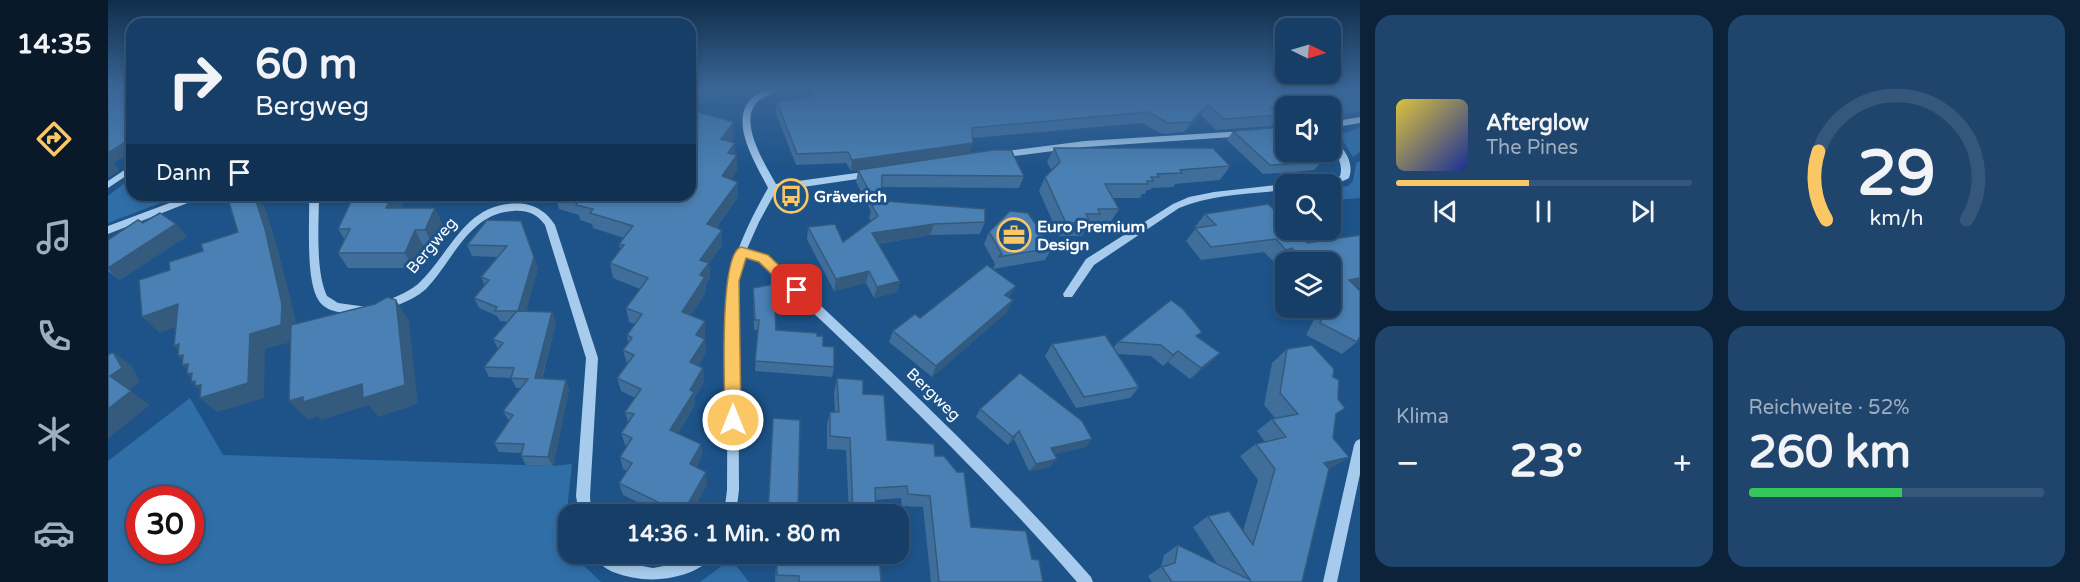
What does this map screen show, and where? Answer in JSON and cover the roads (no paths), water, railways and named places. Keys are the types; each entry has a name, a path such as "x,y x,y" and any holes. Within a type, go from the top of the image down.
{"street":[{"path":"746,116 747,133 773,188"},
{"path":"1341,123 1360,120"},
{"path":"991,156 1085,144 1251,134"},
{"path":"1341,153 1348,162 1348,170 1344,178 1341,178"},
{"path":"108,185 126,172"},
{"path":"773,188 877,173"},
{"path":"731,504 733,281 741,251 773,188"},
{"path":"1068,294 1090,262 1176,206 1192,199 1214,195 1275,188"},
{"path":"108,230 184,201"},
{"name":"Bergweg","path":"314,201 317,285 323,300 334,307 349,310 370,310 386,306 415,291 423,285 467,229 486,213 511,207 535,210 545,216 550,225 592,358 584,504"},
{"name":"Bergweg","path":"741,251 763,259 931,414 1031,518 1086,582"},
{"path":"1330,582 1360,445"},
{"path":"612,564 628,576 663,579 695,564"}],"place":[{"name":"Gräverich","path":"791,196"},
{"name":"Euro Premium Design","path":"1014,235"}]}
